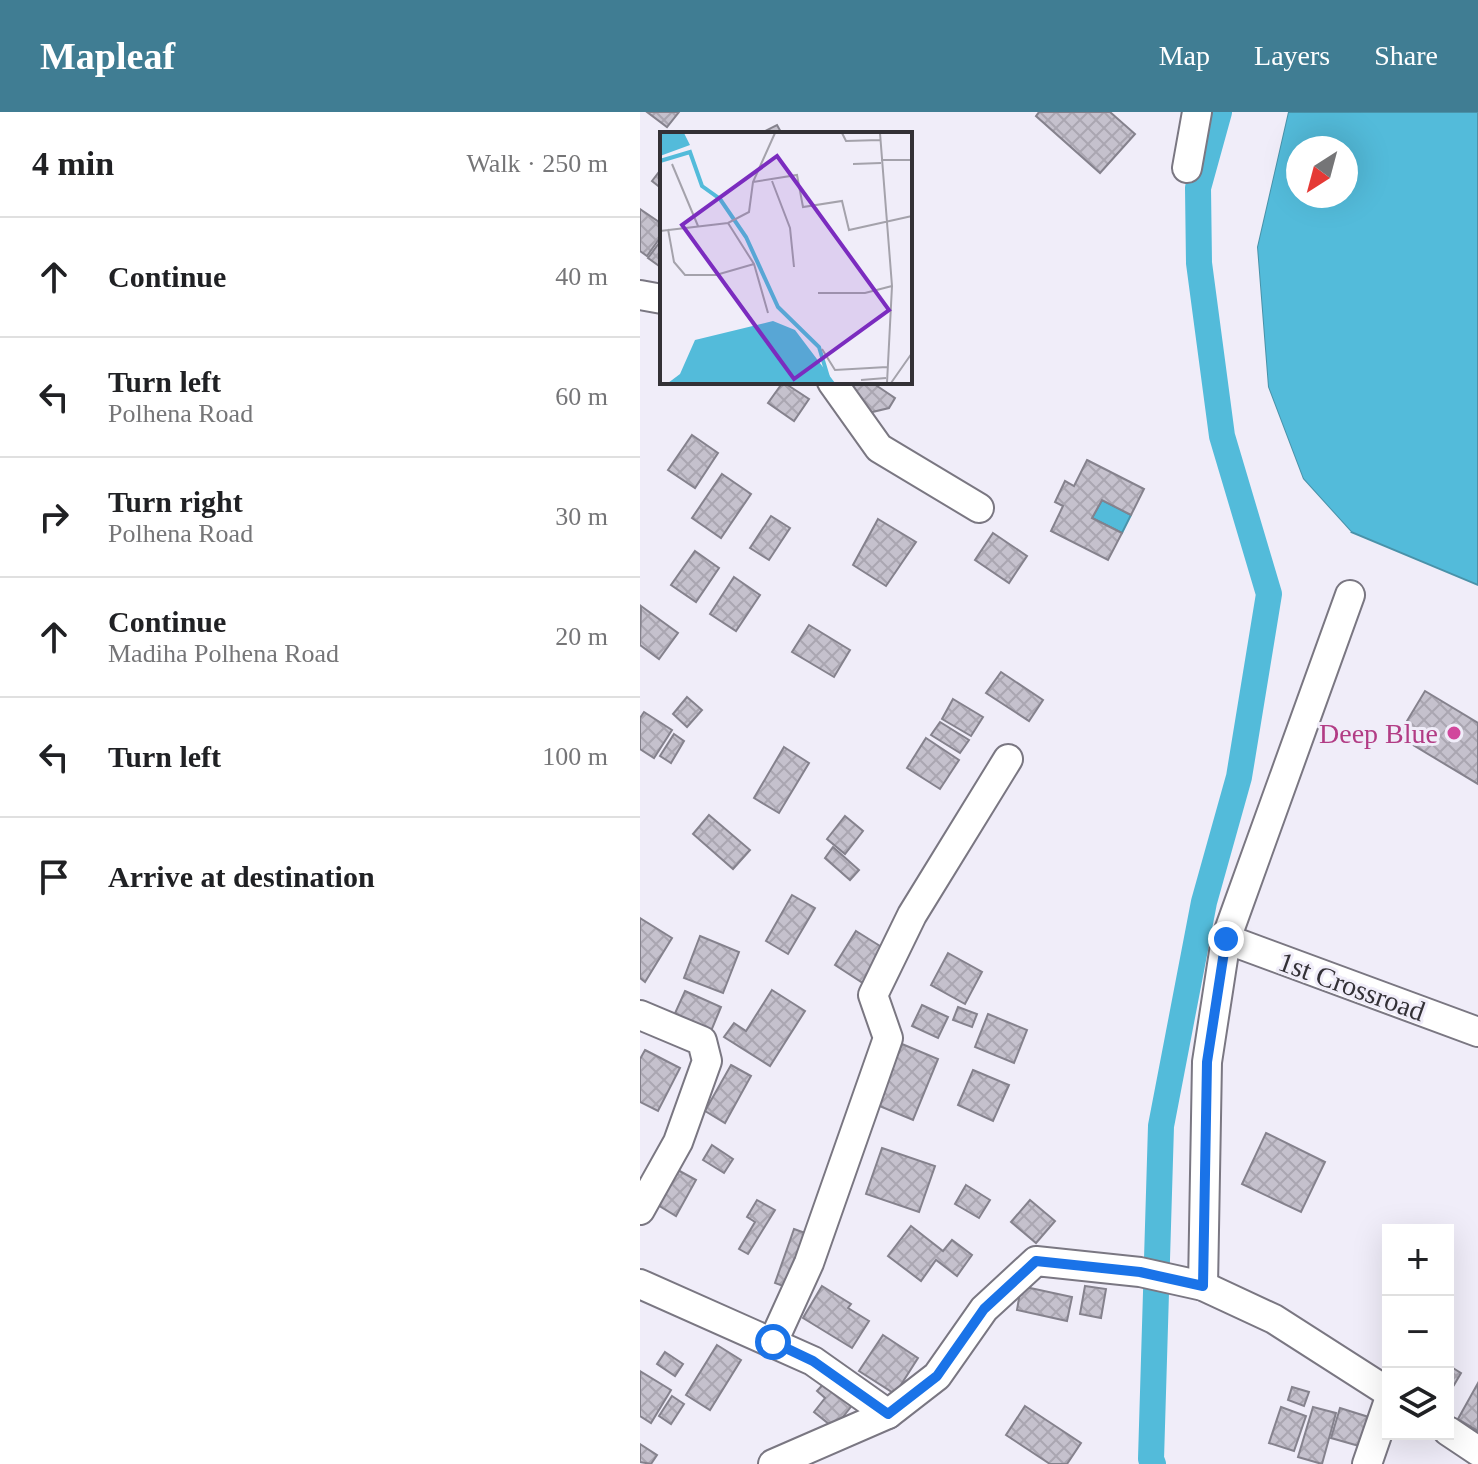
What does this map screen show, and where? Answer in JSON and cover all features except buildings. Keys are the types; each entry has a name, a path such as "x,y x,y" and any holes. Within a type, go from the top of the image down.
{"street":[{"path":"1187,168 1197,112"},
{"path":"640,295 660,299"},
{"path":"833,384 879,448 979,508"},
{"path":"1192,1284 1207,1062 1226,939 1350,595"},
{"path":"773,1342 809,1263 888,1038 873,995 912,915 1008,759"},
{"name":"1st Crossroad","path":"1226,939 1478,1032"},
{"path":"640,1015 702,1041 707,1061 678,1142 640,1210"},
{"path":"773,1464 888,1414 937,1376 984,1309 1036,1261 1140,1272 1192,1284 1274,1319 1382,1388"},
{"path":"640,1284 813,1361 888,1414"},
{"path":"1367,1464 1382,1420"},
{"path":"1454,1435 1478,1451"}],"water":[{"path":"1288,112 1478,112 1478,585 1351,532 1303,479 1268,387 1257,247"},
{"path":"1102,500 1131,515 1122,533 1092,518"}],"pier":[{"path":"1284,112 1288,112 1257,247 1268,387 1303,479 1351,532 1348,534 1300,482 1264,387 1253,247"}],"waterway":[{"path":"1153,1464 1161,1126 1204,902 1239,777 1269,594 1222,436 1199,263 1198,188 1219,112"}],"place":[{"name":"Deep Blue","path":"1454,733"}],"route":[{"path":"773,1342 813,1361 888,1414 937,1376 984,1309 1036,1261 1140,1272 1203,1286 1207,1062 1226,939"}]}
